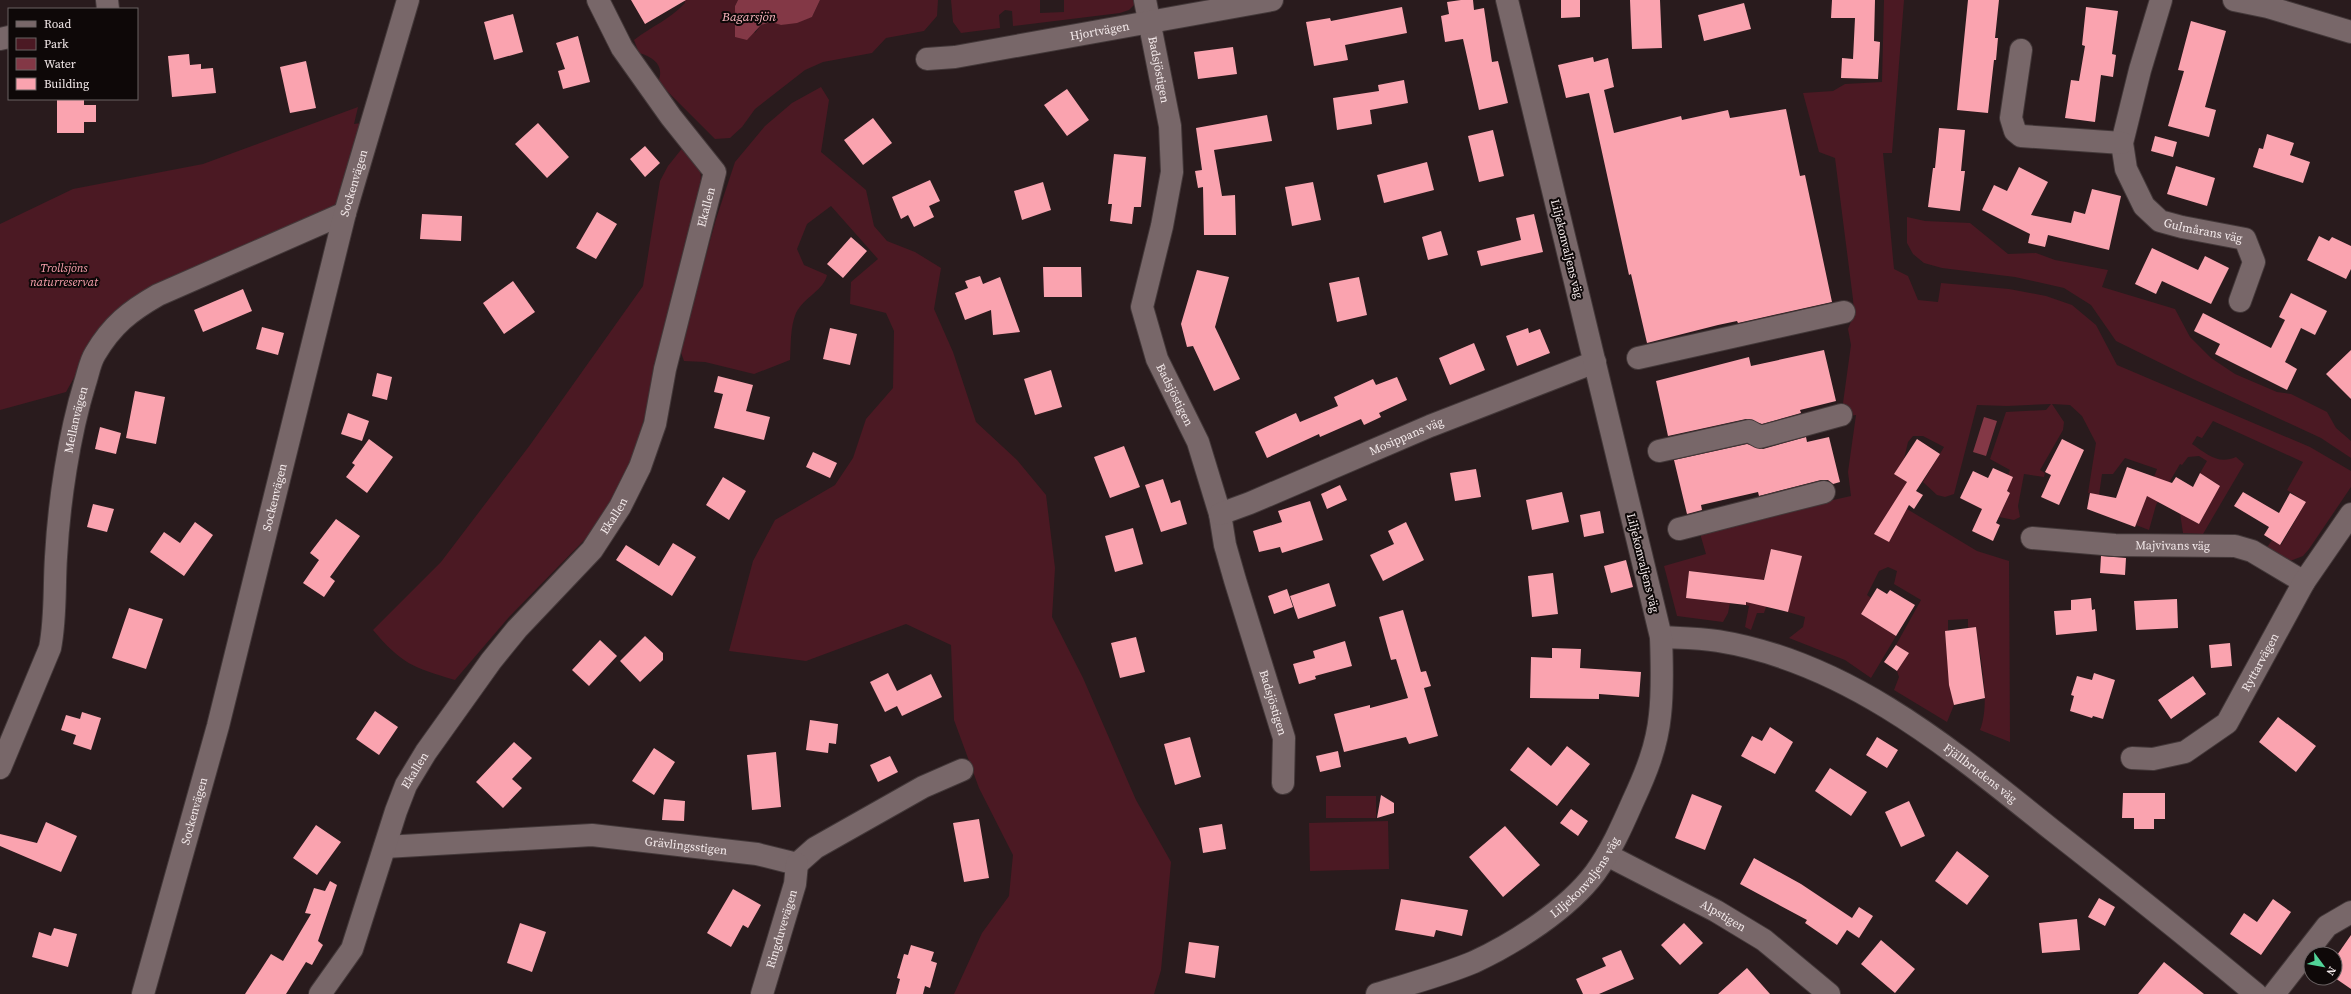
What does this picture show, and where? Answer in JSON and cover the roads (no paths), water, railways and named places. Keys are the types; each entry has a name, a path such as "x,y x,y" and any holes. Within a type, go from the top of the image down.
{"street":[{"name":"Sockenvägen","path":"143,994 218,726 345,213 408,0"},
{"name":"Ekallen","path":"320,994 352,949 406,785 426,752 495,656 518,628 592,550 620,507 640,467 655,424 665,369 715,172 671,117 622,48 598,0"},
{"name":"Hjortvägen","path":"927,59 955,57 1148,10 1272,0"},
{"name":"Liljekonvaljens väg","path":"1377,994 1475,961 1528,931 1576,893 1594,874 1607,855 1648,770 1656,742 1663,680 1661,637 1507,0"},
{"name":"Gulmårans väg","path":"2161,0 2140,70 2122,143 2126,169 2144,206 2160,221 2182,227 2245,239 2254,262 2240,302"},
{"path":"2234,0 2268,7 2351,32"},
{"name":"Badsjöstigen","path":"1148,10 1170,126 1172,172 1162,226 1142,308 1157,359 1198,442 1220,514 1225,545 1284,738 1283,783"},
{"path":"2021,50 2011,118 2014,131 2021,136 2122,143"},
{"name":"Mellanvägen","path":"0,768 50,648 54,627 56,556 63,492 79,402 94,356 107,336 132,310 152,298 198,276 345,213"},
{"path":"1638,358 1844,312"},
{"name":"Mosippans väg","path":"1220,514 1257,500 1430,426 1595,362"},
{"path":"1659,451 1749,430 1760,437 1841,415"},
{"path":"1679,529 1824,492"},
{"name":"Ryttarvägen","path":"2132,758 2153,759 2186,752 2227,723 2304,582 2351,514"},
{"name":"Majvivans väg","path":"2032,538 2115,545 2235,546 2252,551 2304,582"},
{"name":"Fjällbrudens väg","path":"1661,637 1717,640 1798,662 1835,678 1905,718 1982,773 2256,994"},
{"path":"797,864 815,848 922,787 962,770"},
{"name":"Grävlingsstigen","path":"385,847 592,835 757,854 797,864"},
{"name":"Alpstigen","path":"1607,855 1716,911 1764,940 1829,994"},
{"name":"Ringduvevägen","path":"762,994 795,884 797,864"},
{"path":"2274,994 2327,926 2351,912"}],"water":[{"name":"Bagarsjön","path":"738,0 820,0 812,17 797,23 781,25 771,22 761,25 747,40 735,37 735,6"},
{"path":"1984,417 1997,421 1986,456 1973,452"}],"park label":[{"name":"Trollsjöns naturreservat","path":"64,275"}]}
